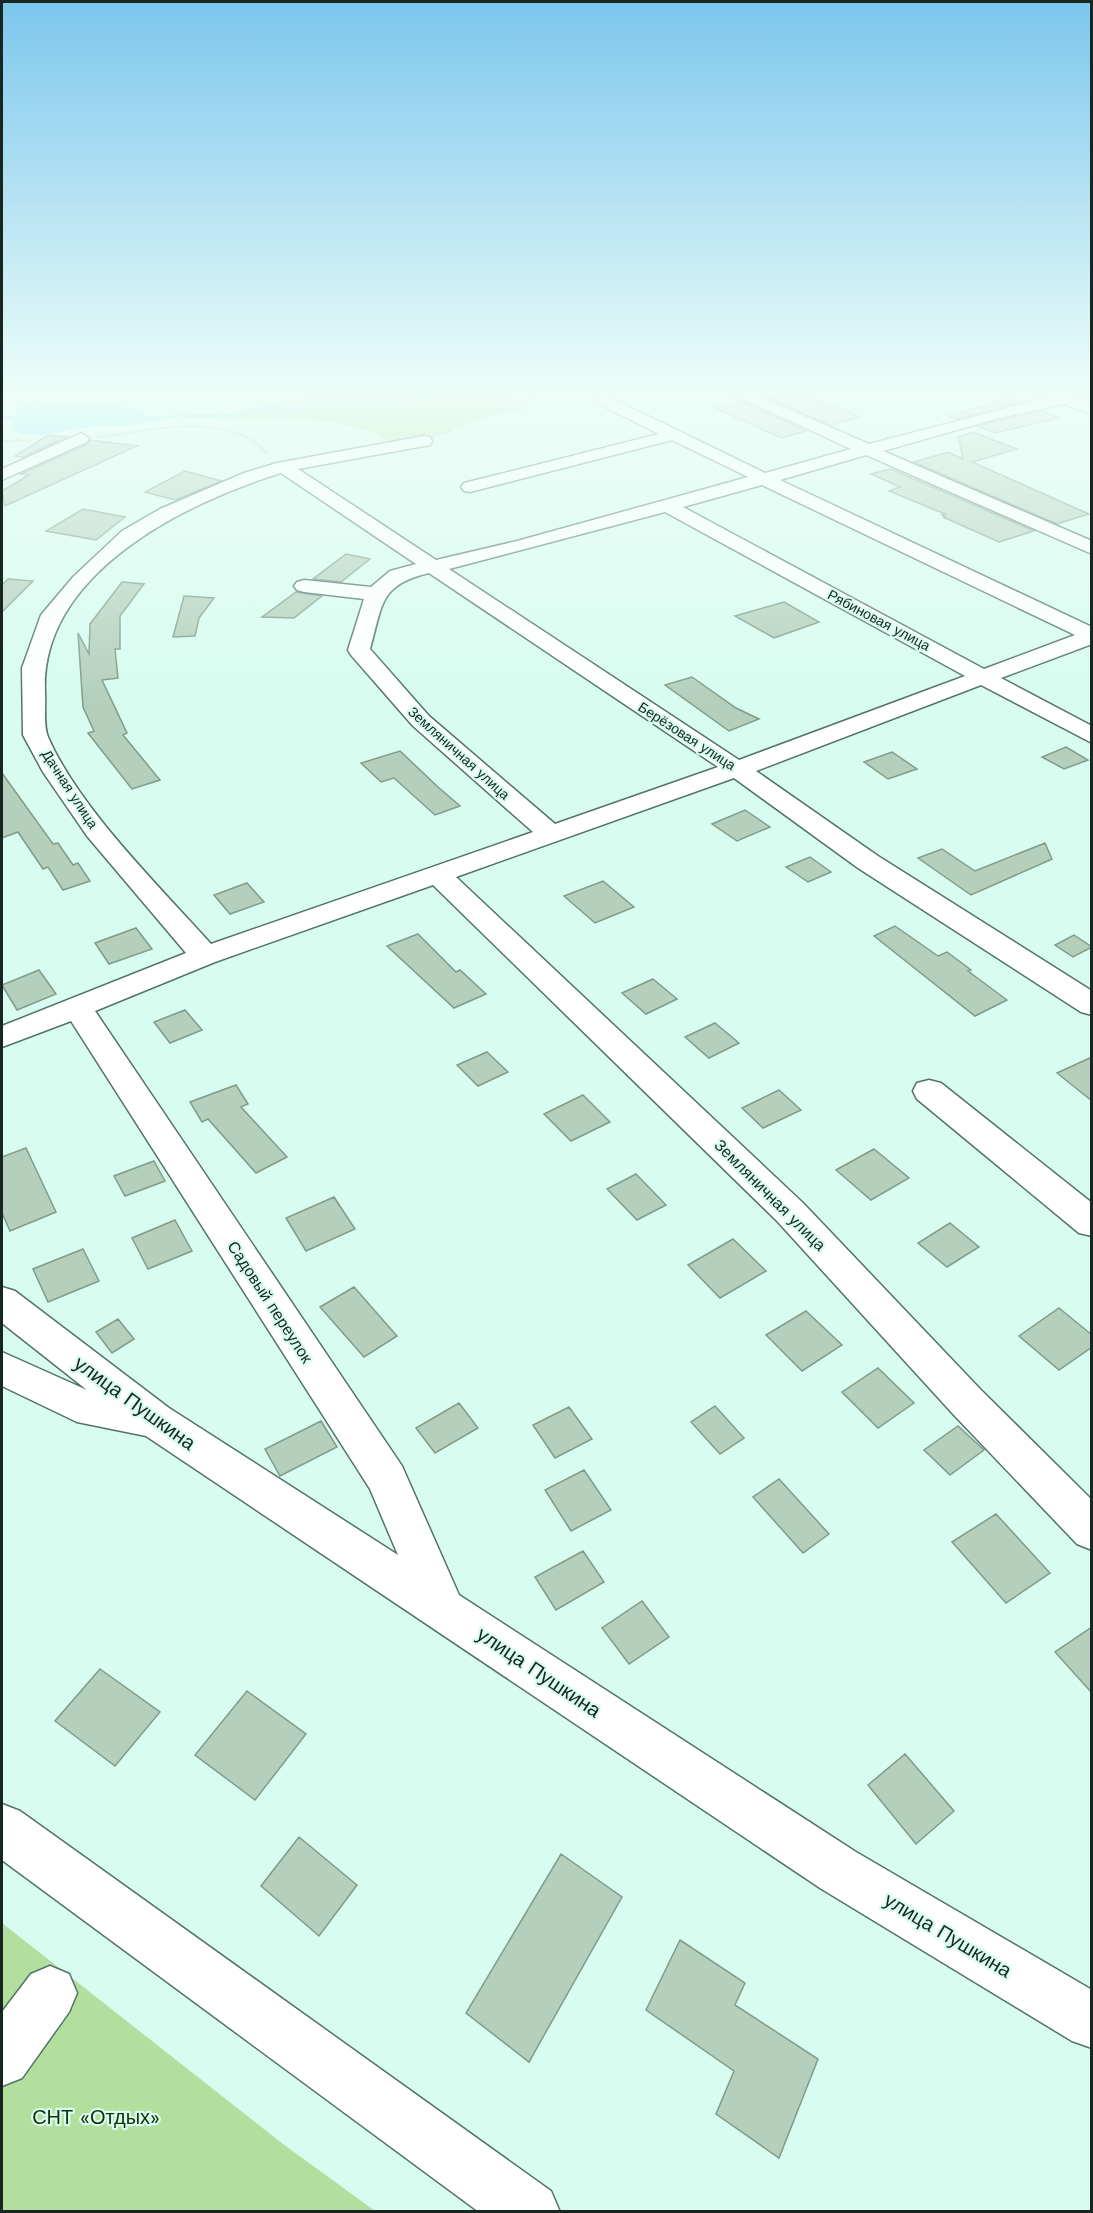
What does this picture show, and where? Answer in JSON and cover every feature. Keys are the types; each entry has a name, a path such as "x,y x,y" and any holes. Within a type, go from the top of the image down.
{"street":[{"name":"Дачная улица","path":"205,956 96,830 55,772 35,735 33,668 52,615 80,581 129,535 167,513 215,492"},
{"name":"Берёзовая улица","path":"319,492 737,769 868,862 1092,1005"},
{"path":"304,586 376,594 397,575 521,546 714,492"},
{"path":"792,492 1092,635"},
{"path":"964,492 1092,548"},
{"name":"Рябиновая улица","path":"666,505 980,675 1053,710 1092,736"},
{"name":"Земляничная улица","path":"376,594 359,650 421,721 550,833"},
{"path":"2,1037 205,956 737,769 980,675 1092,635"},
{"name":"Земляничная улица","path":"436,873 790,1212 967,1402 1092,1530"},
{"name":"Садовый переулок","path":"77,1007 387,1479 442,1608"},
{"path":"929,1091 1092,1223"},
{"name":"улица Пушкина","path":"2,1302 155,1420 838,1870 1092,2021"},
{"path":"2,1368 77,1405 155,1420"},
{"path":"2,1829 531,2211"},
{"path":"2,2058 50,1993"}],"green space":[{"name":"СНТ «Отдых»","path":"2,1923 283,2144 375,2211 2,2211"}],"building":[{"path":"2,492 35,492 5,506"},
{"path":"146,492 194,492 175,500"},
{"path":"892,492 945,492 1034,531 999,542 943,517 946,517 942,515 945,514"},
{"path":"984,492 1040,492 1089,514 1057,524"},
{"path":"83,509 125,517 96,540 46,531"},
{"path":"346,554 370,559 341,582 313,579"},
{"path":"8,579 33,581 2,612 2,585"},
{"path":"122,582 144,584 120,616 120,649 115,649 118,678 102,680 127,733 123,735 160,780 132,789 88,733 94,731 83,707 78,633 89,654 90,624"},
{"path":"296,592 322,596 294,618 262,617"},
{"path":"184,596 214,598 199,618 195,636 173,637"},
{"path":"784,602 819,622 774,638 735,616"},
{"path":"692,677 736,708 759,719 729,731 665,685"},
{"path":"1066,747 1088,760 1064,769 1042,757"},
{"path":"400,751 460,806 435,815 394,778 381,782 361,763"},
{"path":"892,752 917,769 888,779 864,762"},
{"path":"2,773 53,844 58,843 73,865 78,863 90,881 63,890 48,867 43,869 18,832 2,838"},
{"path":"745,810 770,827 737,841 712,824"},
{"path":"1045,843 1052,859 971,895 918,858 942,849 975,871"},
{"path":"810,857 831,872 808,882 786,867"},
{"path":"603,881 634,907 595,923 564,896"},
{"path":"247,883 264,902 230,914 214,895"},
{"path":"895,926 938,956 947,952 1007,1000 975,1016 874,936"},
{"path":"136,928 152,949 109,964 95,943"},
{"path":"418,934 456,972 460,970 486,994 454,1008 387,946"},
{"path":"1074,935 1092,947 1073,957 1055,945"},
{"path":"39,970 56,994 17,1010 2,985"},
{"path":"653,979 677,999 646,1014 622,993"},
{"path":"185,1010 202,1030 170,1043 154,1022"},
{"path":"715,1023 739,1043 709,1058 685,1037"},
{"path":"487,1052 508,1072 478,1086 457,1065"},
{"path":"1092,1057 1092,1101 1057,1073"},
{"path":"236,1085 248,1104 241,1107 287,1157 256,1173 208,1119 202,1122 190,1102"},
{"path":"779,1090 801,1110 763,1128 742,1108"},
{"path":"583,1095 610,1122 571,1141 544,1114"},
{"path":"26,1148 56,1212 10,1231 2,1213 2,1157"},
{"path":"874,1149 909,1178 871,1200 836,1170"},
{"path":"154,1161 165,1181 125,1196 114,1176"},
{"path":"636,1174 666,1205 637,1220 607,1189"},
{"path":"334,1197 355,1229 306,1251 286,1218"},
{"path":"175,1220 192,1251 148,1269 132,1238"},
{"path":"950,1223 979,1247 947,1267 918,1243"},
{"path":"733,1239 766,1271 720,1298 688,1265"},
{"path":"83,1249 99,1281 48,1302 33,1269"},
{"path":"354,1287 397,1336 364,1357 320,1307"},
{"path":"1059,1308 1092,1335 1092,1347 1059,1370 1019,1336"},
{"path":"806,1311 842,1345 802,1371 766,1335"},
{"path":"118,1319 134,1339 112,1353 96,1332"},
{"path":"878,1368 914,1403 878,1428 842,1392"},
{"path":"459,1403 478,1428 435,1453 416,1428"},
{"path":"715,1406 744,1438 720,1454 691,1422"},
{"path":"569,1407 592,1439 555,1458 533,1425"},
{"path":"321,1421 337,1447 280,1476 265,1449"},
{"path":"958,1426 984,1450 950,1475 924,1450"},
{"path":"584,1470 611,1510 571,1531 545,1490"},
{"path":"779,1479 829,1534 803,1553 753,1497"},
{"path":"996,1514 1050,1573 1006,1603 952,1542"},
{"path":"583,1551 604,1582 556,1610 535,1577"},
{"path":"642,1601 669,1637 629,1664 602,1628"},
{"path":"1092,1627 1092,1693 1055,1652"},
{"path":"100,1669 160,1712 115,1766 55,1721"},
{"path":"247,1691 306,1734 255,1800 195,1755"},
{"path":"905,1754 954,1811 916,1844 868,1785"},
{"path":"299,1837 357,1885 319,1936 261,1886"},
{"path":"561,1854 622,1897 529,2062 466,2013"},
{"path":"680,1940 745,1983 735,2005 818,2059 779,2158 716,2114 734,2071 646,2010"}]}
